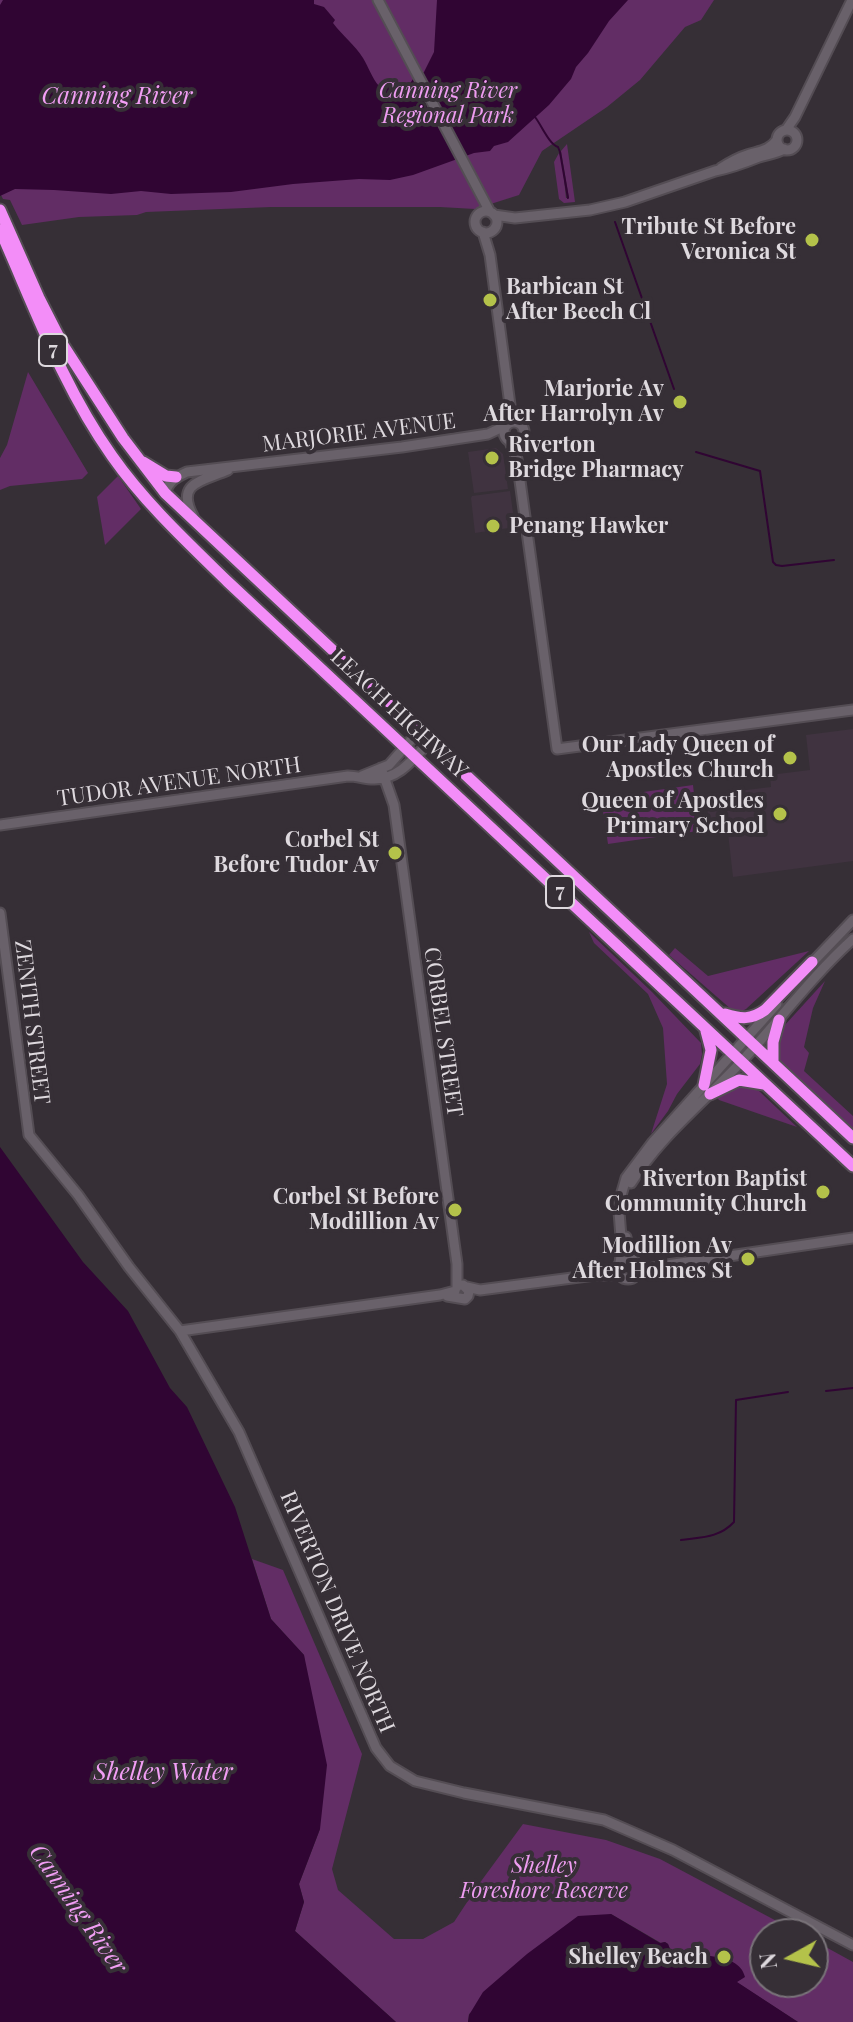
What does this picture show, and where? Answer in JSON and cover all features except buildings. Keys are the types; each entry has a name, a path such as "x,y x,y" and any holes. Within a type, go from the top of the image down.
{"highway":[{"name":"LEACH HIGHWAY","path":"0,210 45,332 84,410 111,454 146,500 853,1166"},
{"name":"LEACH HIGHWAY","path":"0,230 9,240 55,331 91,390 136,457 165,493 853,1138"},
{"path":"136,457 166,476 176,477"},
{"path":"165,493 162,505 169,524"},
{"path":"720,1012 740,1019 758,1015 812,962"},
{"path":"773,1063 773,1042 779,1020"},
{"path":"705,1028 711,1047 707,1089 739,1080 765,1084"}],"street":[{"path":"378,0 468,168 488,214 497,223 490,230 490,255 511,424"},
{"path":"790,132 852,0"},
{"path":"715,171 740,157 764,151 773,146 779,134 790,132"},
{"path":"777,140 784,149 795,146 797,139 790,132"},
{"path":"515,218 490,230 478,229 476,223 488,214 515,218 605,207 784,149"},
{"path":"511,424 523,427 524,432 512,440"},
{"path":"511,424 504,430 512,440 517,459 557,749 852,709"},
{"name":"MARJORIE AVENUE","path":"176,477 206,468 235,467 488,434 511,424"},
{"name":"MARJORIE AVENUE","path":"488,434 512,440"},
{"name":"MARJORIE AVENUE","path":"199,526 186,503 189,490 200,481 235,467"},
{"path":"165,493 176,477"},
{"name":"TUDOR AVENUE NORTH","path":"0,825 362,776 385,770 419,731"},
{"path":"385,770 396,775 430,741"},
{"name":"CORBEL STREET","path":"385,770 394,805 461,1291"},
{"name":"CORBEL STREET","path":"394,805 396,775"},
{"name":"ZENITH STREET","path":"0,913 29,1135"},
{"path":"707,1089 631,1181 624,1204 624,1219 627,1246 636,1265 636,1276 625,1279 619,1268 619,1212 626,1178 653,1142 737,1058 812,962 853,920"},
{"path":"751,1042 779,1020 827,963 853,939"},
{"name":"RIVERTON DRIVE NORTH","path":"29,1135 180,1331 239,1432 376,1748 390,1766 415,1781 604,1820 673,1850 853,1945"},
{"path":"180,1331 595,1275 619,1268 625,1259 636,1265 667,1265 853,1238"}],"shaded area":[{"path":"496,448 503,454 508,489 474,493 468,452"},
{"path":"510,491 515,527 475,533 472,496"},
{"name":"Queen of Apostles Primary School","path":"853,729 853,861 733,877 728,833 711,834 705,795 771,787 770,775 810,770 806,735"}],"green space":[{"name":"Canning River","path":"0,0 714,0 701,20 685,27 640,80 607,107 542,151 519,195 475,209 271,207 146,212 22,225 10,200 3,199 0,193"},
{"path":"567,144 575,202 564,203 559,199 554,162 559,153 566,198 569,198 561,151"},
{"path":"28,372 88,473 82,479 10,486 0,490 0,458 7,445"},
{"path":"118,476 141,509 105,545 97,497"},
{"path":"693,785 698,831 608,844 601,798"},
{"path":"589,932 701,1043 700,1064 651,1134 667,1084 663,1028 648,994 594,943"},
{"path":"675,948 708,976 809,951 740,1012 732,1010 669,955"},
{"path":"825,981 813,1008 804,1047 809,1053 804,1071 853,1116 853,1132 777,1060 784,1026"},
{"path":"745,1085 759,1091 797,1127 719,1100 716,1096 729,1087"},
{"name":"Shelley Foreshore Reserve","path":"252,1559 283,1570 362,1754 332,1869 338,1890 394,1939 423,1939 454,1922 523,1824 606,1840 660,1859 771,1918 749,1918 749,1990 736,1982 741,1979 700,1956 670,1949 665,1942 661,1943 611,1914 469,2014 468,2022 396,2022 295,1931 304,1902 299,1884 320,1829 304,1655 271,1619"},
{"name":"Shelley Foreshore Reserve","path":"829,1949 853,1962 853,2022 798,2022 761,1998 829,1998"}],"water":[{"name":"Canning River","path":"3,0 314,0 314,4 324,7 335,20 333,23 360,53 379,86 407,88 413,79 424,72 434,52 437,0 628,0 609,21 571,79 549,105 508,142 494,146 490,151 474,153 390,180 359,179 231,192 171,194 15,189 0,196 0,5"},
{"name":"Shelley Water","path":"0,1147 83,1262 128,1311 170,1388 187,1407 235,1507 271,1619 304,1655 327,1765 320,1829 299,1884 304,1902 295,1931 396,2022 0,2022"},
{"path":"611,1914 660,1943 665,1942 670,1949 733,1962 741,1968 745,1977 737,1982 749,1990 749,1998 761,1998 798,2022 468,2022 483,1992 578,1916"}],"waterway":[{"path":"535,117 558,147 568,198"},
{"path":"615,222 674,389"},
{"path":"696,452 760,471 773,562 776,565 834,560"},
{"path":"826,1391 853,1388"},
{"path":"681,1540 716,1534 734,1522 736,1400 788,1392"}],"place":[{"name":"Tribute St Before Veronica St","path":"812,240"},
{"name":"Barbican St After Beech Cl","path":"490,300"},
{"name":"Marjorie Av After Harrolyn Av","path":"680,402"},
{"name":"Riverton Bridge Pharmacy","path":"492,458"},
{"name":"Penang Hawker","path":"493,526"},
{"name":"Our Lady Queen of Apostles Church","path":"790,758"},
{"name":"Queen of Apostles Primary School","path":"780,814"},
{"name":"Corbel St Before Tudor Av","path":"395,853"},
{"name":"Riverton Baptist Community Church","path":"823,1192"},
{"name":"Corbel St Before Modillion Av","path":"455,1210"},
{"name":"Modillion Av After Holmes St","path":"748,1259"},
{"name":"Shelley Beach","path":"724,1957"}],"park label":[{"name":"Canning River Regional Park","path":"448,104"}]}
